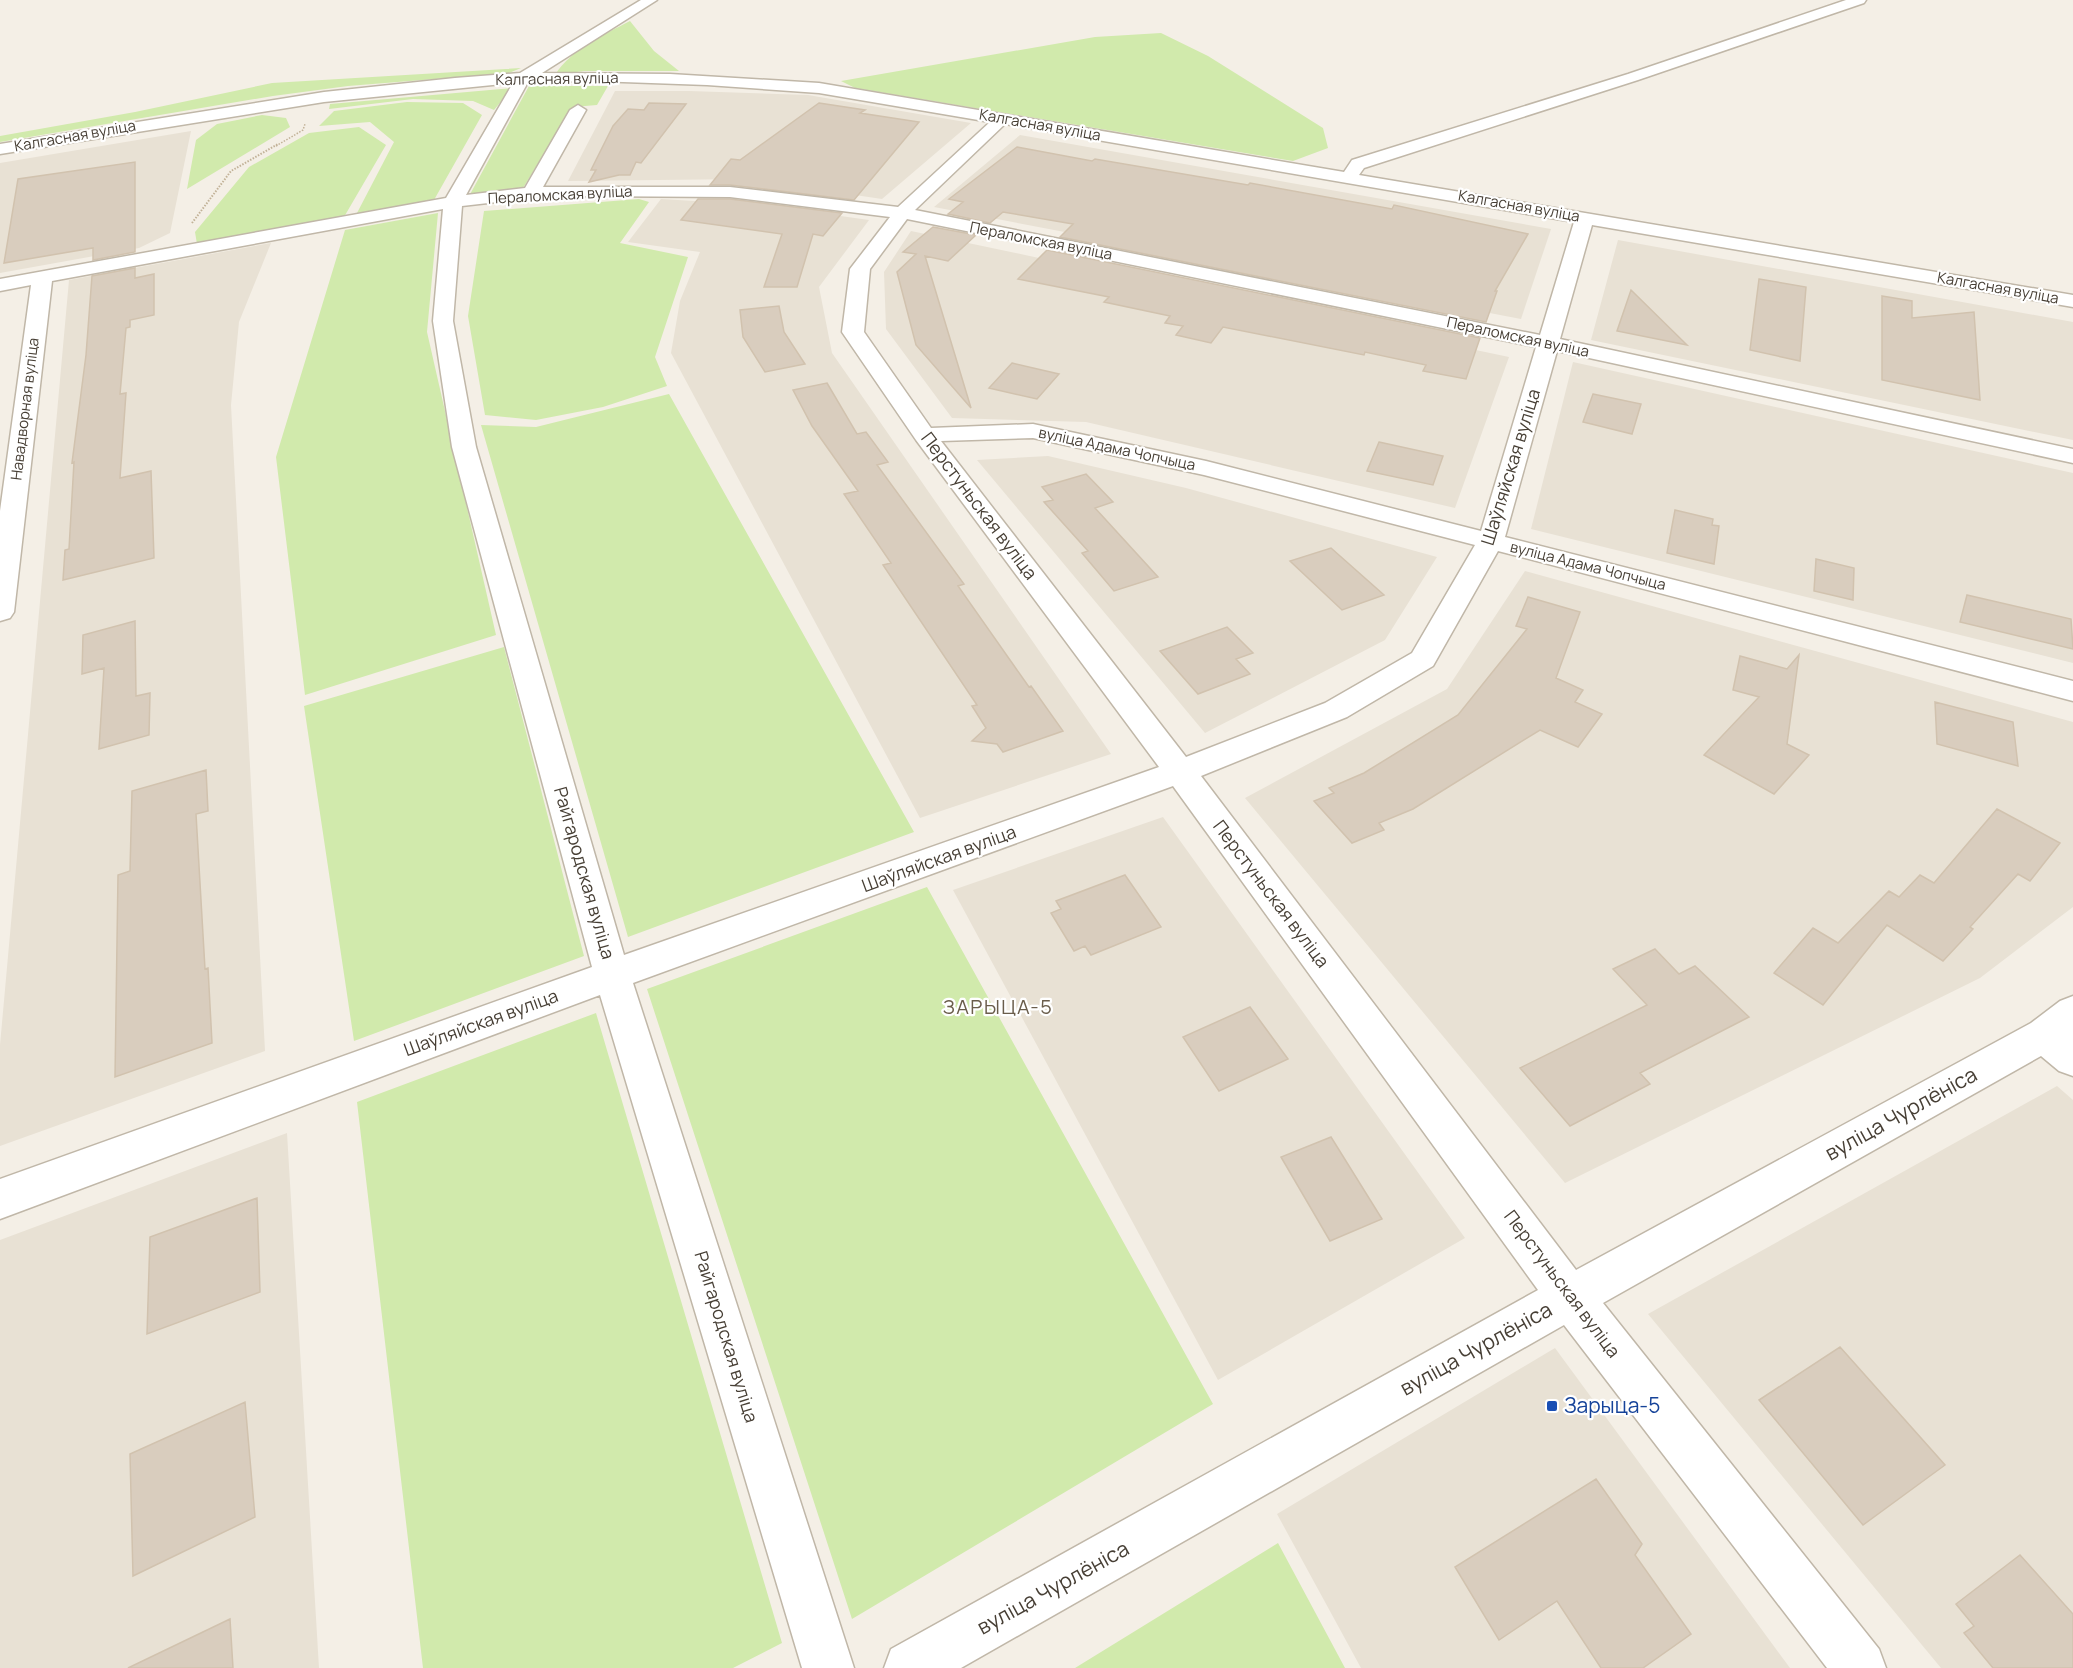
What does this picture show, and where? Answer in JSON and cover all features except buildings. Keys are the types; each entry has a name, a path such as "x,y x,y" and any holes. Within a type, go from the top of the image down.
{"street":[{"path":"523,78 650,0"},
{"path":"1349,177 1358,164 1633,77 1859,0"},
{"name":"Калгасная вуліца","path":"0,149 312,97 425,84 523,78 663,78 819,88 2073,301"},
{"name":"Райгародская вуліца","path":"523,78 453,202 443,321 464,447 612,975 828,1668"},
{"path":"531,193 578,110"},
{"name":"Перстуньская вуліца","path":"1003,118 902,213 860,269 853,332 924,435 1180,772 1570,1297 1860,1668"},
{"name":"Пераломская вуліца","path":"0,285 453,202 531,193 579,191 730,192 902,213 1548,343 2073,456"},
{"name":"Шаўляйская вуліца","path":"0,1199 612,975 1180,772 1336,710 1423,659 1491,540 1585,217"},
{"name":"Навадворная вуліца","path":"0,612 42,278"},
{"name":"вуліца Адама Чопчыца","path":"924,435 1033,431 1206,468 2073,690"},
{"name":"вуліца Чурлёніса","path":"910,1668 1570,1297 2063,1035"}],"path":[{"path":"192,223 231,171 303,130 312,97"}],"shaded area":[{"path":"615,91 808,95 971,123 882,199 747,179 568,181"},
{"path":"191,131 170,233 139,248 0,273 0,163"},
{"path":"1020,135 1551,229 1521,319 934,207"},
{"path":"661,199 762,205 869,220 819,287 832,353 1111,754 920,818 671,353 680,301 700,252 628,242"},
{"path":"911,231 1509,357 1455,508 1086,422 952,418 886,329 884,272"},
{"path":"1618,240 2073,322 2073,440 1591,340"},
{"path":"271,243 239,322 231,405 265,1051 0,1146 0,1045 69,280"},
{"path":"1573,362 2073,473 2073,663 1531,529"},
{"path":"1048,456 1186,488 1437,557 1385,640 1205,733 977,460"},
{"path":"1525,571 2073,722 2073,907 1980,978 1565,1183 1245,798 1447,689"},
{"path":"1163,817 1465,1238 1218,1380 953,890"},
{"path":"2057,1086 2073,1100 2073,1668 1941,1668 1648,1314"},
{"path":"287,1133 319,1668 0,1668 0,1240"},
{"path":"1555,1348 1790,1668 1361,1668 1277,1514"}],"green space":[{"path":"630,21 654,51 679,71 584,71 555,75 579,50"},
{"path":"1161,33 1208,56 1323,128 1328,148 1293,161 855,88 841,81 1095,37"},
{"path":"521,68 509,73 348,86 273,96 0,142 0,136 135,112 272,83"},
{"path":"529,86 608,86 597,105 573,107 523,188 468,198"},
{"path":"512,88 494,110 473,101 413,99 329,109 330,104"},
{"path":"407,102 463,103 482,115 434,200 357,213 394,142 370,122 319,126 334,111"},
{"path":"262,115 286,118 290,127 187,189 196,140 217,124"},
{"path":"359,127 386,145 344,217 197,244 195,232 249,167 309,133"},
{"path":"639,199 649,202 620,243 688,257 655,357 667,386 603,407 536,420 485,415 468,316 484,211"},
{"path":"438,213 427,332 496,635 305,695 276,457 345,230"},
{"path":"669,394 914,832 628,937 481,425 536,427"},
{"path":"504,647 584,956 354,1041 304,706"},
{"path":"927,887 1213,1404 852,1619 647,989"},
{"path":"596,1013 782,1643 733,1668 423,1668 357,1102"},
{"path":"1278,1543 1345,1668 1075,1668"}],"place":[{"name":"Зарыца-5","path":"1552,1406"}],"district":[{"name":"ЗАРЫЦА-5","path":"998,1007"}]}
